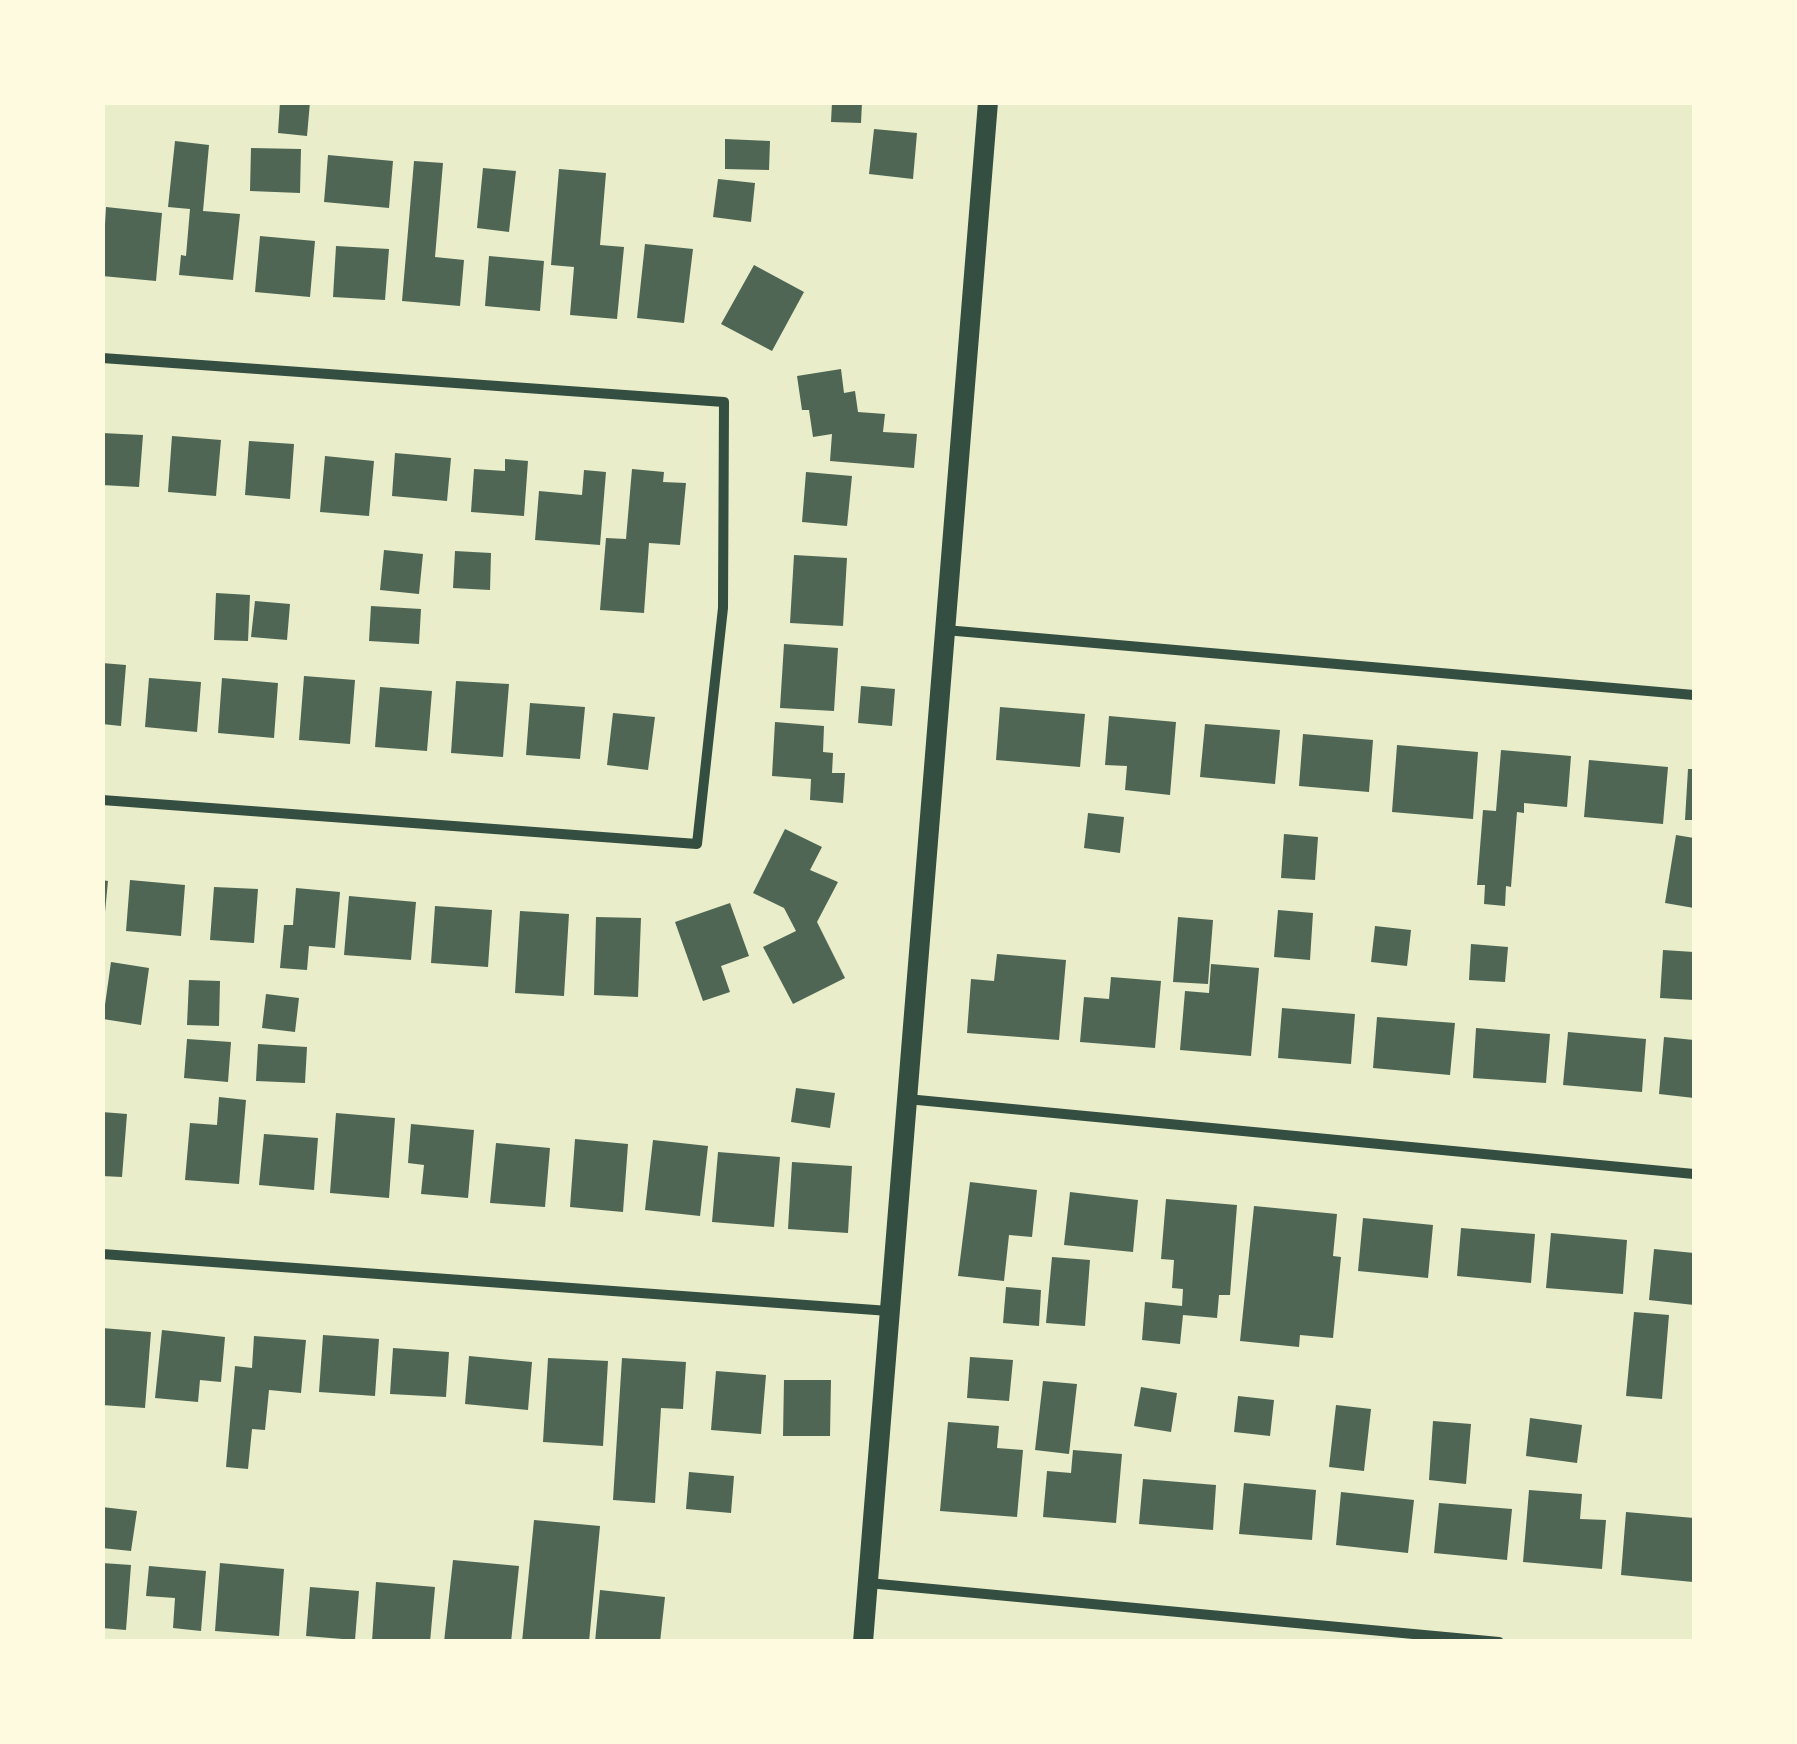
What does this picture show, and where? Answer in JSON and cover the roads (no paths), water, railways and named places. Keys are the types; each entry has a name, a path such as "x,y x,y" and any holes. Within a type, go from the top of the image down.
{"main road":[{"path":"863,1642 988,102"}],"street":[{"path":"102,358 724,402 722,608 697,844 102,800"},
{"path":"946,630 1694,695"},
{"path":"907,1099 1694,1174"},
{"path":"102,1254 890,1310"},
{"path":"868,1583 1499,1642"}]}
